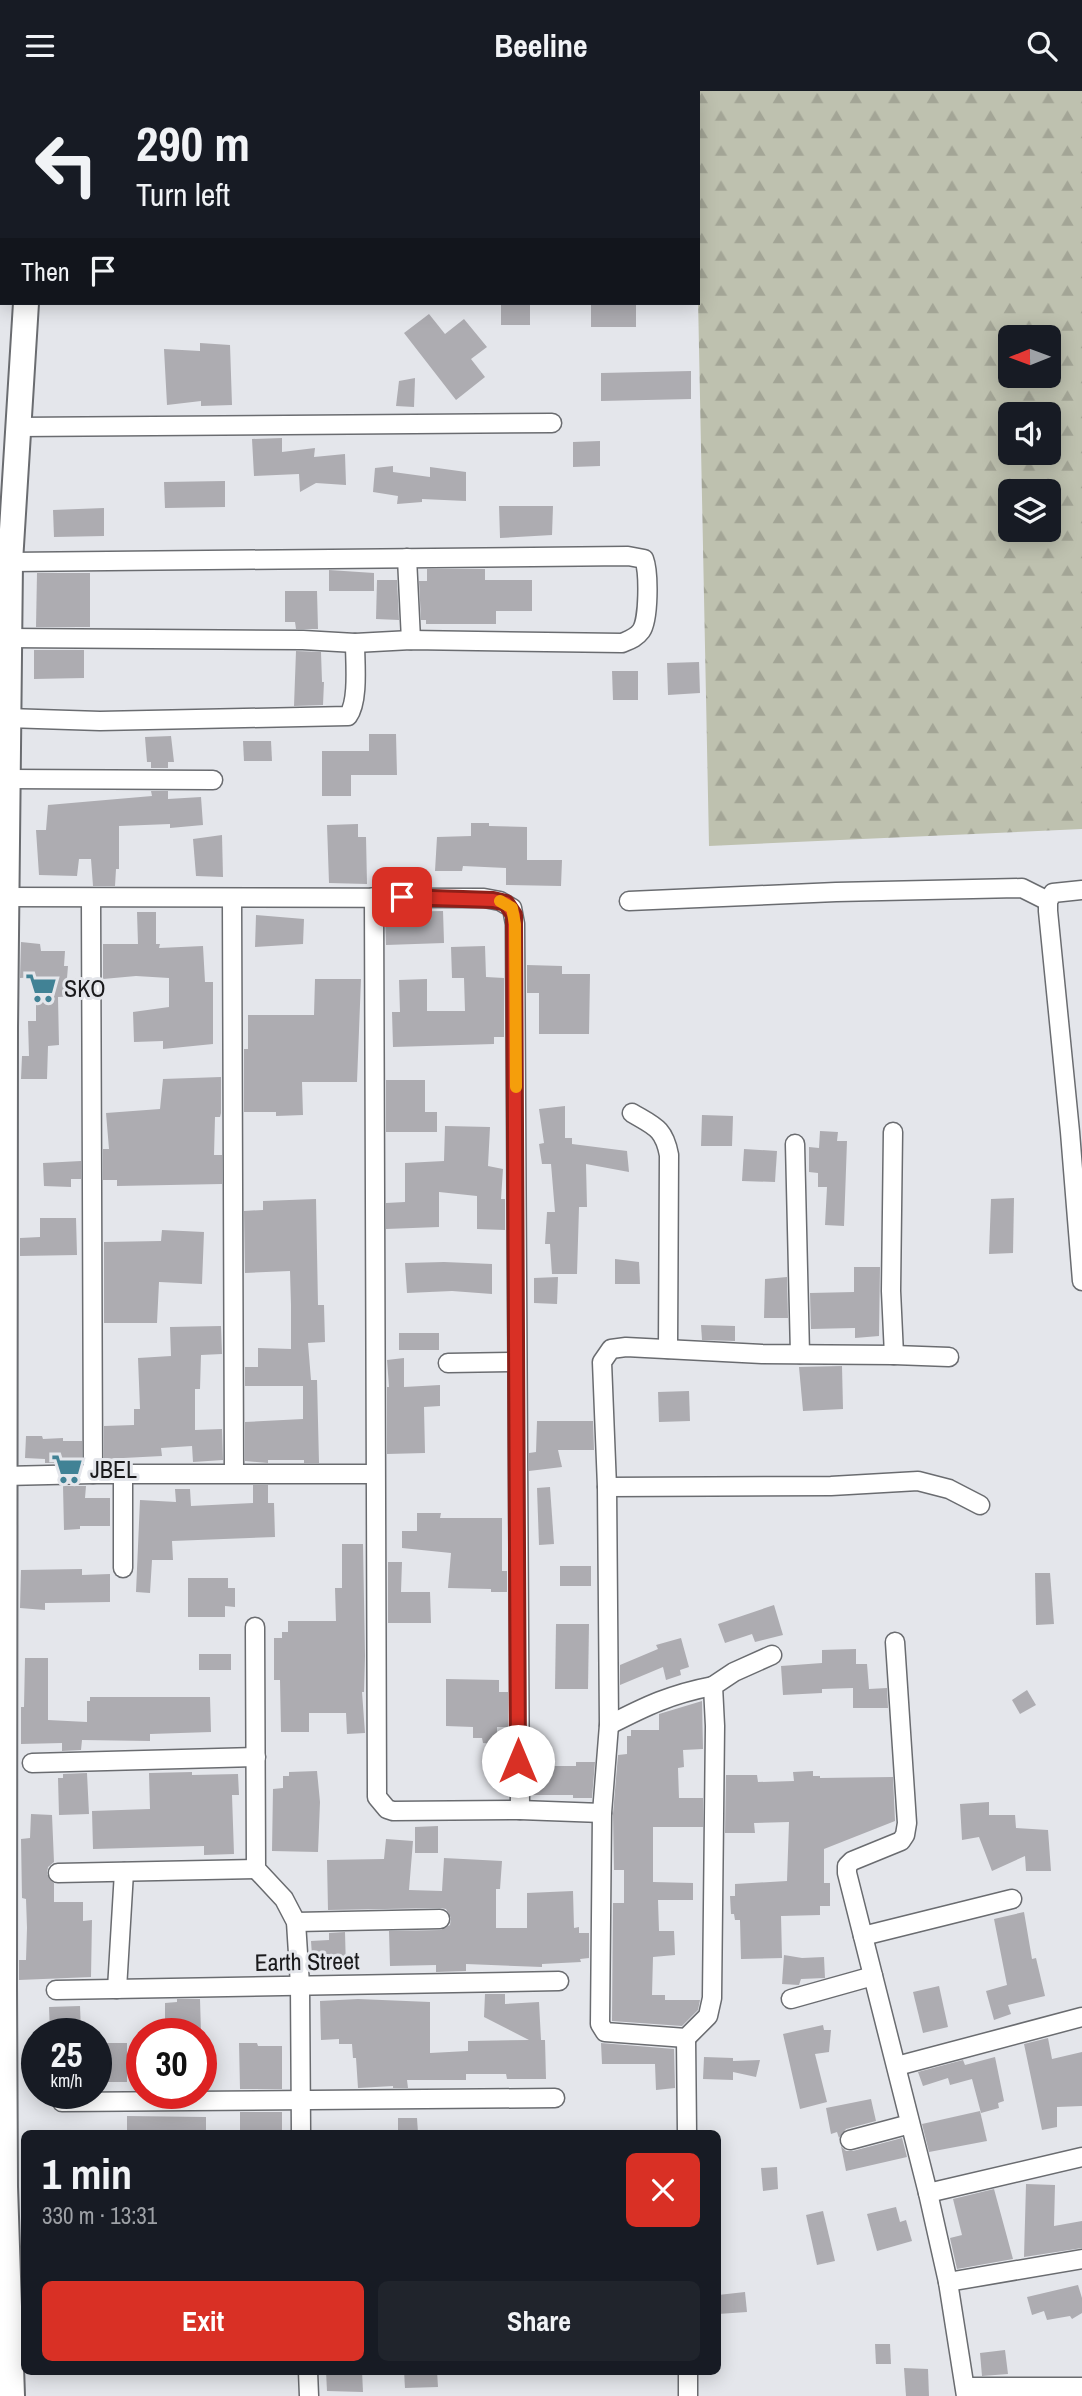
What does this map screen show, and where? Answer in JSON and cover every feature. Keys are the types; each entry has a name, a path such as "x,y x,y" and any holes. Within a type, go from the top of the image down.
{"main road":[{"path":"12,2396 4,2275 2,1028 10,562 6,498 17,428 26,305"}],"street":[{"path":"17,428 552,423"},
{"path":"8,639 622,643 641,632 647,575 644,559 638,557 10,562"},
{"path":"407,558 411,640"},
{"path":"7,718 100,721 348,716 351,714 354,700 355,643"},
{"path":"8,779 213,780"},
{"path":"629,901 836,892 1022,888 1048,901"},
{"path":"1082,890 1053,893 1048,901 1082,1281"},
{"path":"3,897 484,898 506,903 514,915 520,1810"},
{"path":"374,897 377,1797 387,1809 393,1811 520,1810 602,1813"},
{"path":"91,898 93,1473"},
{"path":"232,899 234,1473"},
{"path":"632,1113 659,1129 667,1144 668,1349"},
{"path":"894,1132 891,1291 894,1355"},
{"path":"795,1145 800,1354"},
{"path":"713,1686 715,1726 711,2009 705,2021 686,2038 611,2034 602,2030 602,1813 609,1725 607,1487 601,1375 605,1354 611,1349 626,1347 949,1357"},
{"path":"448,1363 517,1362"},
{"path":"4,1476 93,1473 375,1474"},
{"path":"123,1474 123,1568"},
{"path":"607,1487 831,1486 900,1480 918,1481 949,1489 981,1505"},
{"path":"255,1627 256,1869 284,1899 296,1922 300,1985 302,2130"},
{"path":"895,1642 907,1823 905,1835 901,1841 847,1865 948,2282 965,2391 1082,2387"},
{"path":"609,1725 655,1701 680,1692 713,1686 734,1672 772,1655"},
{"path":"32,1763 256,1757"},
{"path":"58,1873 256,1869"},
{"path":"117,1989 124,1872"},
{"path":"863,1936 1012,1899"},
{"path":"296,1922 440,1920"},
{"path":"791,1999 873,1976"},
{"name":"Earth Street","path":"56,1990 559,1981"},
{"path":"897,2066 1082,2017"},
{"path":"686,2038 687,2130"},
{"path":"112,2102 555,2098"},
{"path":"850,2140 909,2125"},
{"path":"928,2193 1082,2157"},
{"path":"948,2282 1082,2259"},
{"path":"308,2375 309,2396"},
{"path":"688,2375 688,2396"}],"green space":[{"path":"700,91 1082,91 1082,829 709,846 698,305"}],"building":[{"path":"501,305 530,305 530,325 501,325"},
{"path":"591,305 636,305 636,327 591,327"},
{"path":"429,314 445,334 464,319 487,347 471,359 485,377 456,400 404,333"},
{"path":"200,343 230,345 232,405 201,406 201,401 167,405 164,349 200,351"},
{"path":"691,371 691,399 601,401 601,373"},
{"path":"415,378 414,407 396,406 399,381"},
{"path":"282,438 282,452 315,448 314,457 345,454 346,485 316,483 300,492 299,474 254,476 252,439"},
{"path":"600,441 600,466 573,467 573,442"},
{"path":"393,466 393,472 430,477 430,467 466,472 466,501 422,499 422,502 397,504 398,496 373,492 375,468"},
{"path":"225,481 225,507 165,508 164,482"},
{"path":"499,506 553,506 552,535 500,538"},
{"path":"104,508 104,536 54,537 53,510"},
{"path":"427,569 485,569 485,580 532,580 532,611 496,611 496,624 426,624 426,620 421,620 419,581 427,581"},
{"path":"329,570 374,573 374,591 329,591"},
{"path":"37,573 90,573 90,627 36,627"},
{"path":"377,580 397,580 399,620 376,619"},
{"path":"285,591 317,591 318,629 296,629 295,622 285,622"},
{"path":"34,650 84,650 84,678 34,679"},
{"path":"296,651 321,652 323,705 294,706"},
{"path":"699,662 700,693 668,695 667,663"},
{"path":"612,671 638,671 638,700 613,700"},
{"path":"369,734 396,734 397,775 351,775 351,796 322,796 322,751 369,751"},
{"path":"171,736 174,762 168,762 168,768 151,768 151,762 147,762 145,737"},
{"path":"243,741 271,741 272,761 244,761"},
{"path":"151,791 168,791 168,799 201,797 203,825 170,828 170,824 119,826 119,869 116,869 115,886 93,886 91,859 79,859 77,876 39,875 36,830 46,830 48,805 152,796"},
{"path":"471,823 527,827 527,860 562,860 561,886 506,885 506,868 463,866 462,871 435,871 437,837 471,836"},
{"path":"358,824 358,837 366,837 367,884 329,883 327,825"},
{"path":"222,835 223,877 196,876 193,839"},
{"path":"443,911 444,943 386,945 385,912"},
{"path":"137,912 156,912 156,944 160,944 159,948 203,946 205,982 213,982 213,1044 163,1049 163,1041 134,1042 133,1012 169,1007 169,978 136,976 103,979 103,944 138,944"},
{"path":"256,915 304,919 303,944 255,947"},
{"path":"21,942 40,944 41,951 65,951 64,966 68,966 67,978 77,979 78,996 58,997 59,1045 48,1046 47,1079 21,1079 22,1056 29,1056 28,1021 36,1021 36,977 20,978"},
{"path":"485,946 486,977 504,978 504,1037 494,1037 494,1044 393,1047 392,1012 400,1012 399,980 427,979 427,1011 465,1011 464,978 452,978 451,947"},
{"path":"527,965 562,966 562,974 590,974 589,1034 539,1034 539,993 527,993"},
{"path":"315,979 361,979 357,1082 302,1082 303,1115 276,1116 276,1112 244,1112 244,1049 248,1049 248,1015 314,1015"},
{"path":"221,1077 221,1113 220,1117 215,1117 214,1155 222,1155 222,1184 117,1186 117,1180 103,1180 103,1149 109,1149 106,1113 160,1109 163,1079"},
{"path":"386,1080 425,1080 425,1112 437,1112 437,1132 386,1132"},
{"path":"565,1106 565,1138 572,1138 572,1144 627,1151 629,1172 586,1164 587,1207 579,1207 577,1274 552,1274 550,1244 545,1244 547,1212 555,1212 551,1164 542,1164 539,1144 544,1143 539,1109"},
{"path":"702,1115 733,1116 732,1146 701,1146"},
{"path":"445,1126 490,1127 488,1166 503,1169 501,1199 505,1199 505,1230 477,1229 477,1196 439,1192 439,1227 386,1229 386,1203 405,1202 405,1163 444,1161"},
{"path":"820,1131 838,1132 837,1141 847,1141 844,1226 825,1225 827,1187 818,1187 818,1173 809,1172 809,1147 819,1148"},
{"path":"744,1149 777,1151 775,1182 742,1181"},
{"path":"81,1161 81,1179 71,1179 71,1187 44,1186 43,1163"},
{"path":"1014,1198 1013,1253 989,1254 991,1199"},
{"path":"316,1199 318,1305 324,1305 325,1342 308,1343 311,1380 317,1380 319,1463 304,1463 304,1460 268,1460 268,1463 245,1461 245,1422 303,1419 303,1386 245,1386 245,1367 258,1367 258,1348 291,1349 291,1305 290,1271 245,1273 244,1211 263,1210 263,1201"},
{"path":"40,1218 76,1218 77,1255 20,1256 20,1238 40,1237"},
{"path":"162,1230 204,1232 202,1284 159,1282 157,1323 104,1323 104,1242 161,1241"},
{"path":"615,1259 639,1262 640,1284 615,1284"},
{"path":"405,1263 492,1264 492,1294 452,1291 407,1293"},
{"path":"854,1267 880,1267 879,1336 855,1338 855,1328 811,1329 810,1293 854,1292"},
{"path":"558,1277 557,1304 534,1303 534,1278"},
{"path":"787,1277 788,1318 764,1318 765,1279"},
{"path":"701,1325 735,1326 735,1341 702,1340"},
{"path":"221,1326 222,1354 201,1355 200,1389 195,1389 195,1430 222,1429 223,1460 193,1462 192,1446 161,1448 162,1456 104,1459 104,1426 134,1425 134,1409 140,1409 138,1358 171,1356 170,1327"},
{"path":"399,1333 439,1333 439,1350 399,1350"},
{"path":"404,1358 404,1387 440,1385 440,1406 424,1407 425,1453 387,1454 387,1360"},
{"path":"842,1366 843,1409 803,1411 799,1367"},
{"path":"689,1391 690,1421 659,1422 658,1392"},
{"path":"537,1421 593,1421 594,1450 558,1450 562,1467 529,1471 529,1453 536,1452"},
{"path":"26,1436 82,1441 82,1463 45,1463 45,1459 25,1458"},
{"path":"253,1485 268,1485 268,1503 274,1503 275,1537 172,1541 173,1560 152,1560 150,1593 136,1592 140,1500 176,1502 175,1489 190,1489 191,1506 253,1503"},
{"path":"63,1486 86,1486 85,1498 110,1498 110,1526 80,1526 80,1529 64,1530"},
{"path":"550,1487 554,1544 539,1545 537,1488"},
{"path":"417,1513 441,1513 440,1518 502,1518 502,1571 507,1571 507,1592 448,1588 451,1553 402,1548 402,1531 417,1531"},
{"path":"342,1544 363,1544 365,1656 362,1692 365,1733 347,1734 346,1713 309,1713 309,1732 281,1732 280,1680 274,1680 274,1638 282,1638 282,1632 288,1632 288,1621 336,1621 335,1588 342,1588"},
{"path":"388,1562 402,1562 401,1592 430,1592 431,1623 388,1623"},
{"path":"560,1566 591,1566 591,1586 560,1586"},
{"path":"82,1569 82,1575 110,1574 110,1602 45,1603 45,1610 20,1608 21,1570"},
{"path":"1035,1573 1050,1573 1054,1624 1036,1625"},
{"path":"188,1578 228,1578 228,1588 235,1588 235,1607 225,1606 225,1617 188,1617"},
{"path":"774,1605 783,1635 755,1642 752,1634 725,1643 718,1624"},
{"path":"556,1624 589,1624 588,1689 555,1689"},
{"path":"681,1638 689,1667 680,1670 681,1675 666,1680 663,1667 620,1685 620,1665 658,1649 656,1645"},
{"path":"856,1649 856,1664 867,1664 869,1689 887,1688 888,1708 853,1708 853,1688 783,1695 781,1666 822,1663 822,1650"},
{"path":"199,1654 231,1654 231,1670 199,1670"},
{"path":"25,1658 48,1658 48,1720 87,1722 87,1701 90,1701 90,1697 210,1697 211,1732 150,1734 150,1741 82,1740 81,1750 62,1751 62,1743 21,1744"},
{"path":"446,1679 499,1680 499,1692 508,1692 508,1727 497,1727 497,1744 483,1743 482,1738 473,1738 473,1727 446,1726"},
{"path":"1027,1690 1036,1705 1020,1714 1012,1700"},
{"path":"702,1701 703,1749 683,1750 684,1767 678,1768 679,1798 703,1798 703,1827 653,1827 653,1882 693,1883 693,1900 658,1900 659,1931 674,1931 675,1955 653,1957 652,1995 665,1995 665,2000 700,2000 698,2010 682,2026 612,2021 613,1903 624,1903 624,1870 614,1870 613,1814 618,1755 627,1754 627,1736 631,1736 631,1730 659,1730 659,1714"},
{"path":"576,1762 595,1762 592,1798 531,1795 532,1766 576,1766"},
{"path":"317,1771 320,1802 318,1852 272,1851 273,1789 283,1788 283,1776 289,1776 289,1772"},
{"path":"813,1771 813,1776 820,1778 893,1777 895,1821 824,1849 824,1883 830,1883 830,1906 820,1906 820,1915 781,1916 782,1958 741,1959 740,1920 735,1920 734,1914 731,1914 730,1896 735,1896 735,1884 787,1881 789,1822 754,1823 755,1833 725,1833 726,1775 757,1775 758,1782 794,1781 793,1772"},
{"path":"192,1772 192,1775 238,1774 239,1795 232,1795 234,1854 204,1855 204,1846 93,1849 92,1811 150,1809 149,1773"},
{"path":"87,1773 89,1814 59,1815 58,1778 63,1778 63,1774"},
{"path":"989,1802 989,1815 1015,1815 1016,1828 1048,1830 1051,1871 1026,1871 1025,1856 992,1871 979,1837 962,1840 960,1804"},
{"path":"31,1814 52,1815 54,1862 48,1867 47,1874 54,1883 54,1902 83,1902 83,1921 92,1920 91,1977 19,1980 19,1960 26,1960 27,1928 26,1899 22,1898 21,1839 30,1838"},
{"path":"438,1826 438,1853 415,1853 415,1827"},
{"path":"386,1839 413,1841 409,1890 442,1891 444,1858 502,1861 500,1889 496,1889 496,1928 527,1928 527,1893 573,1891 574,1928 579,1927 579,1933 589,1933 589,1958 580,1959 581,1962 542,1964 542,1967 466,1964 466,1971 436,1972 436,1965 390,1966 389,1931 441,1930 450,1925 451,1918 446,1909 440,1908 328,1910 327,1860 384,1859"},
{"path":"1024,1912 1032,1959 1036,1958 1045,1996 1008,2005 1011,2014 994,2020 986,1991 1007,1985 994,1919"},
{"path":"345,1932 346,1970 313,1971 311,1941 329,1940 329,1933"},
{"path":"784,1955 824,1957 825,1978 801,1979 799,1985 782,1984"},
{"path":"939,1986 948,2027 923,2033 913,1992"},
{"path":"485,1994 505,1994 505,2004 539,2002 541,2040 545,2040 546,2079 507,2079 506,2074 466,2074 466,2080 407,2080 408,2088 358,2088 352,2044 339,2044 339,2039 321,2040 320,2001 358,1999 430,2002 430,2053 468,2051 468,2041 529,2040 484,2017"},
{"path":"177,1999 200,1999 201,2018 165,2018 165,2003 177,2002"},
{"path":"80,2006 80,2018 49,2018 49,2007"},
{"path":"823,2025 824,2030 831,2030 829,2052 815,2054 827,2102 800,2109 783,2034"},
{"path":"1048,2038 1052,2059 1082,2052 1082,2106 1057,2107 1057,2127 1042,2130 1024,2044"},
{"path":"112,2043 126,2043 126,2082 112,2082"},
{"path":"239,2043 282,2046 282,2089 240,2089"},
{"path":"601,2043 674,2049 675,2088 656,2090 655,2064 602,2064"},
{"path":"704,2057 733,2058 733,2061 760,2060 756,2077 733,2072 733,2080 703,2079"},
{"path":"995,2057 1004,2101 998,2103 999,2108 981,2113 972,2079 950,2085 948,2078 923,2086 918,2072 963,2060 965,2065"},
{"path":"871,2099 876,2121 846,2129 839,2138 837,2132 831,2134 826,2108"},
{"path":"980,2111 987,2141 929,2152 922,2124"},
{"path":"240,2112 282,2112 282,2130 240,2130"},
{"path":"127,2116 206,2117 206,2130 127,2130"},
{"path":"398,2118 417,2118 418,2130 398,2130"},
{"path":"902,2138 907,2157 846,2171 841,2146 846,2151 853,2151"},
{"path":"777,2167 778,2189 763,2191 761,2168"},
{"path":"1026,2184 1055,2185 1054,2226 1082,2221 1082,2248 1024,2257"},
{"path":"994,2189 1013,2259 957,2269 950,2238 962,2235 953,2199"},
{"path":"896,2207 900,2222 906,2220 912,2241 877,2251 867,2214"},
{"path":"823,2211 835,2261 817,2265 806,2215"},
{"path":"1078,2285 1082,2298 1082,2313 1072,2319 1070,2316 1047,2320 1044,2311 1032,2315 1027,2297"},
{"path":"745,2292 747,2312 721,2314 721,2295"},
{"path":"875,2344 890,2344 891,2364 876,2364"},
{"path":"1005,2350 1008,2374 982,2376 980,2353"},
{"path":"904,2368 928,2369 929,2396 906,2396"},
{"path":"326,2375 362,2375 363,2392 327,2391"},
{"path":"404,2375 437,2375 438,2387 405,2388"}],"slow traffic":[{"path":"500,901 512,908 515,924 516,1087"}],"place":[{"name":"SKO","path":"41,988"},
{"name":"JBEL","path":"67,1469"}],"route":[{"path":"402,897 484,898 506,903 512,908 514,915 518,1761"}]}
